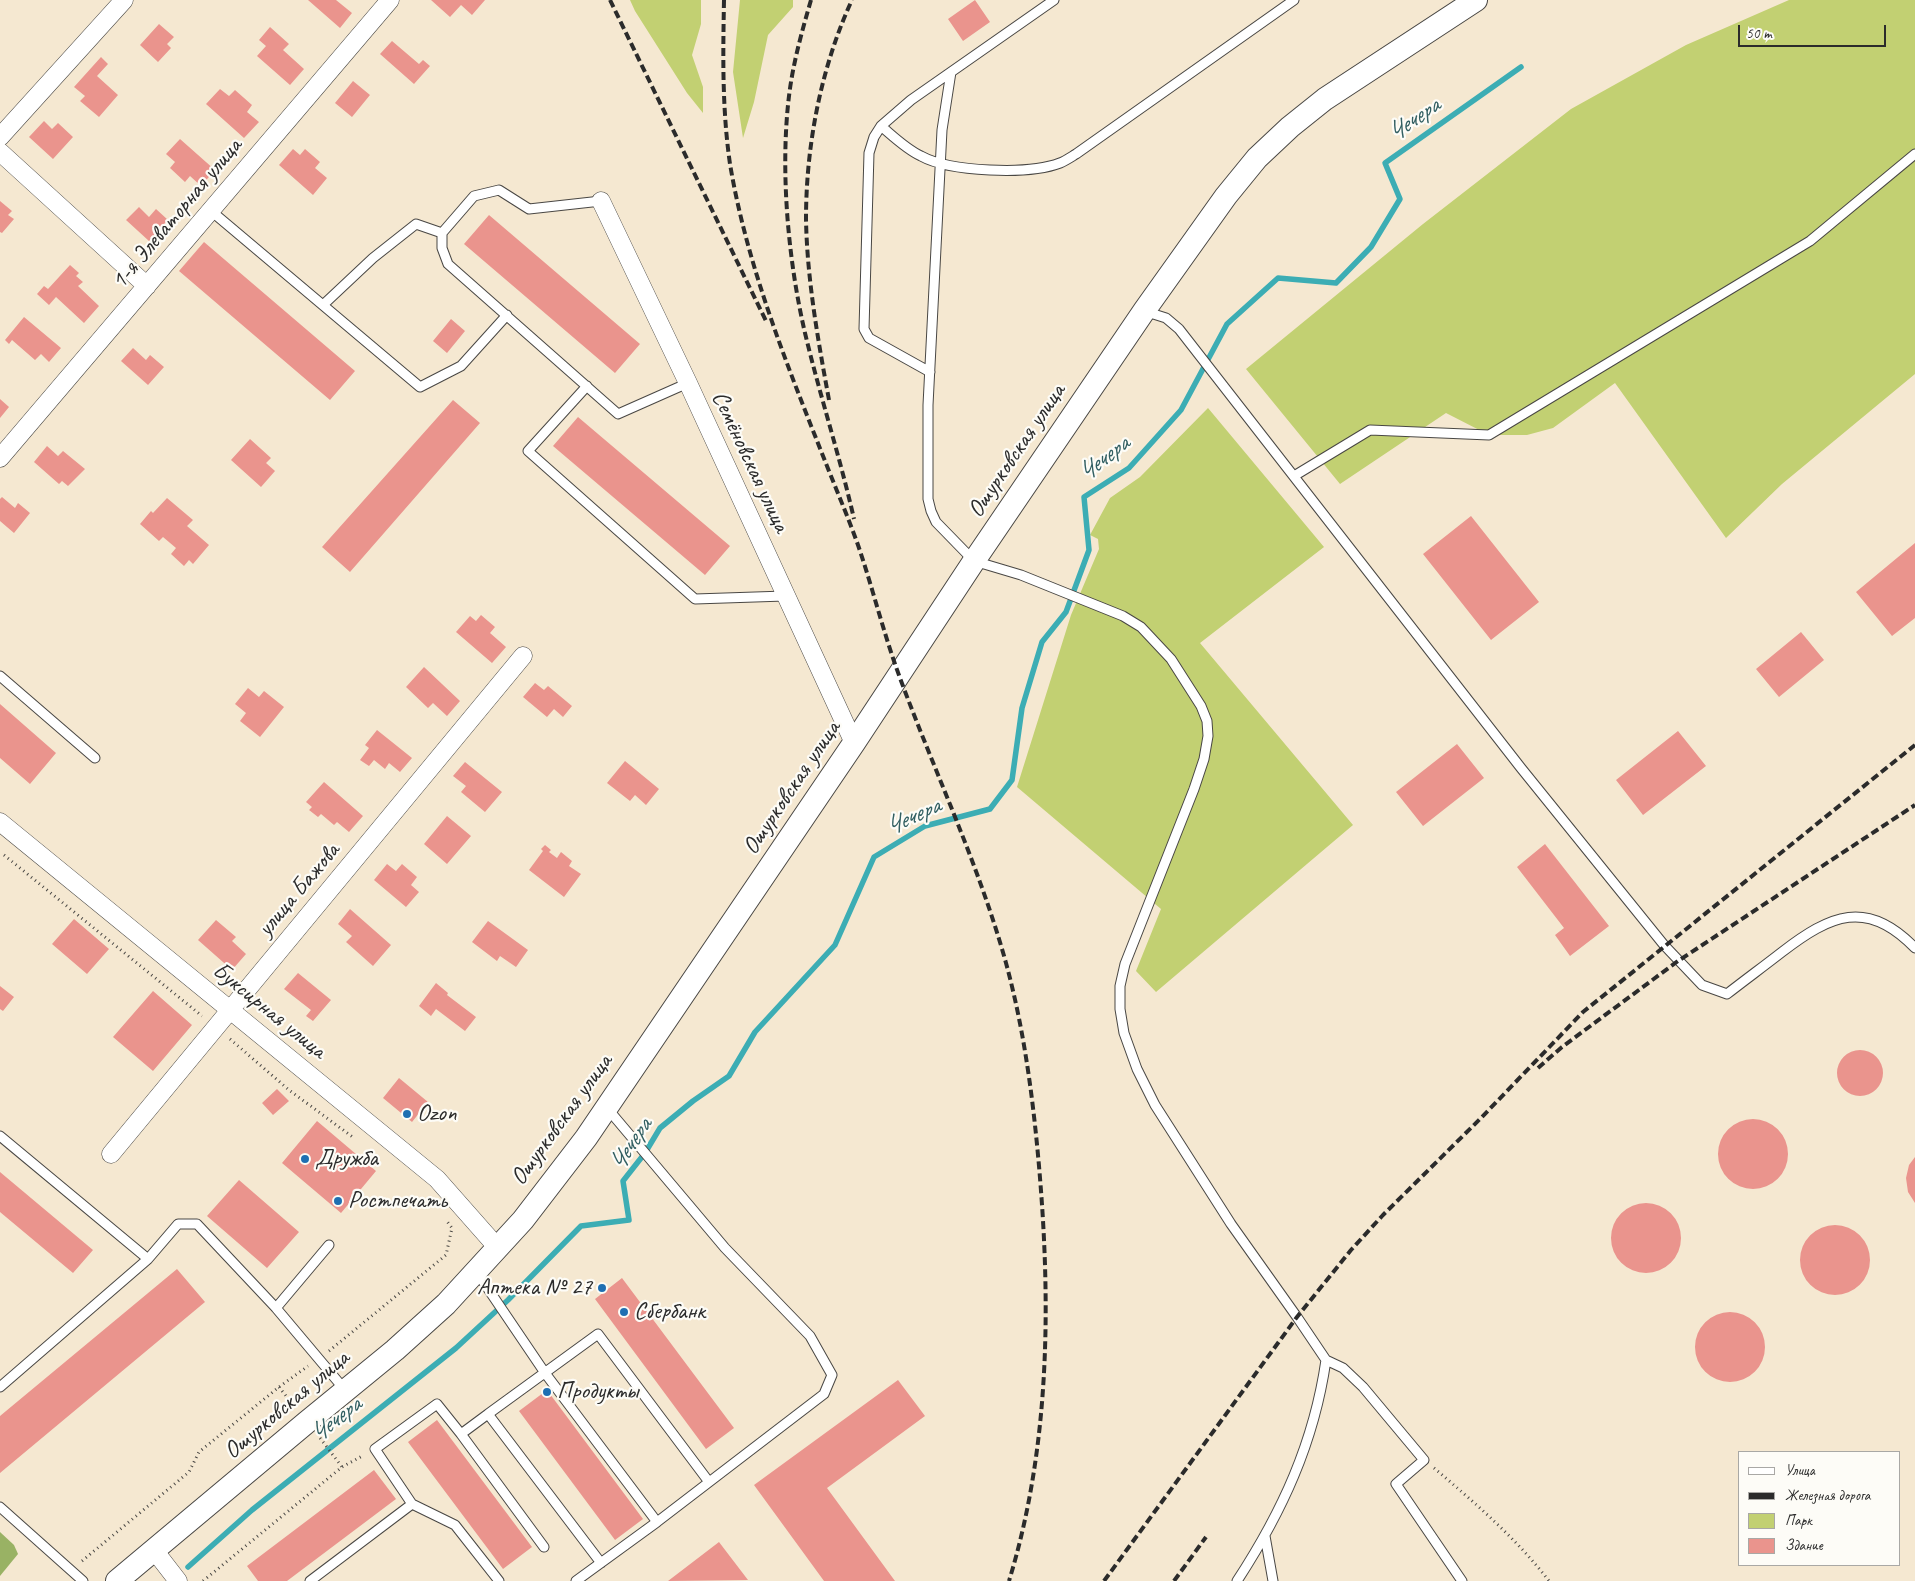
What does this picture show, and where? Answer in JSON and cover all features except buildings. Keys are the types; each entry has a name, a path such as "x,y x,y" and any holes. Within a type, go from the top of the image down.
{"street":[{"path":"0,137 124,0"},
{"name":"1-я Элеваторная улица","path":"0,458 390,0"},
{"name":"Ошурковская улица","path":"117,1581 395,1350 432,1317 523,1220 586,1138 1144,311 1239,181 1257,158 1324,99 1476,0"},
{"path":"0,152 147,286"},
{"name":"Семёновская улица","path":"601,201 688,383 854,743"},
{"name":"улица Бажова","path":"110,1154 523,656"},
{"name":"Буксирная улица","path":"0,822 437,1178 497,1247"},
{"path":"154,1550 178,1581"}],"lane":[{"path":"930,372 869,338 864,329 869,153 874,137 881,126 911,100 1054,0"},
{"path":"881,126 900,143 920,156 940,164 990,170 1032,169 1059,163 1076,154 1294,0"},
{"path":"951,72 942,130 930,372 928,499 931,511 942,530 953,538 974,561 1021,575 1123,616 1141,627 1171,659 1201,706 1207,721 1208,736 1204,759 1125,964 1120,986 1120,1009 1124,1033 1137,1069 1155,1105 1231,1224 1326,1360 1343,1368 1363,1387 1424,1460 1396,1484 1462,1581"},
{"path":"1294,476 1370,430 1489,434 1810,241 1915,154"},
{"path":"601,201 529,209 499,190 474,196 442,233 442,248 448,264 618,414 688,383"},
{"path":"210,210 420,387 461,366 507,315"},
{"path":"323,305 373,258 416,224 442,233"},
{"path":"1144,311 1166,318 1179,329 1521,768 1674,956 1702,985 1727,994 1805,935 1825,923 1840,918 1857,917 1875,920 1892,927 1915,948"},
{"path":"587,386 528,451 695,599 785,596"},
{"path":"0,676 96,758"},
{"path":"576,1581 824,1394 832,1375 810,1336 725,1248 607,1107"},
{"path":"0,1136 148,1260"},
{"path":"0,1387 148,1260 178,1224 197,1224 276,1308 346,1390"},
{"path":"276,1308 329,1245"},
{"path":"476,1271 545,1373 656,1522"},
{"path":"461,1434 598,1334 709,1482"},
{"path":"1237,1581 1265,1536 1289,1490 1313,1424 1326,1360"},
{"path":"499,1581 455,1525 412,1504 375,1449 437,1404 544,1547"},
{"path":"488,1414 600,1563"},
{"path":"310,1581 412,1504"},
{"path":"0,1507 83,1581"},
{"path":"1265,1536 1273,1581"}],"path":[{"path":"4,854 216,1027 289,1090 361,1143"},
{"path":"71,1570 189,1472 199,1452 279,1387 319,1359 446,1256 452,1228 440,1212"},
{"path":"324,1444 342,1467"},
{"path":"204,1581 342,1467 375,1449"},
{"path":"1424,1460 1484,1511 1530,1557 1549,1581"}],"green space":[{"path":"630,0 701,0 701,24 692,55 703,87 703,113 687,93"},
{"path":"740,0 793,0 793,7 768,35 754,102 743,138 733,72"},
{"path":"1789,0 1915,0 1915,374 1782,484 1726,538 1615,383 1553,428 1527,435 1489,435 1446,413 1340,484 1246,369 1423,224 1571,109 1686,45"},
{"path":"1208,408 1324,547 1200,643 1353,825 1156,992 1136,971 1161,909 1017,787 1071,615 1099,549 1098,539 1090,535 1110,498 1140,477"},
{"path":"0,1532 14,1545 18,1554 0,1576"}],"waterway":[{"name":"Чечера","path":"188,1567 252,1510 456,1348 508,1300 581,1226 629,1220 623,1181 645,1153 660,1128 693,1101 729,1076 755,1032 835,945 874,857 925,826 990,809 1012,780 1022,708 1042,642 1066,612 1089,550 1084,497 1129,468 1181,410 1227,324 1278,278 1336,283 1371,247 1400,199 1385,163 1521,67"}],"railway":[{"path":"610,0 766,321"},
{"path":"724,0 723,41 727,143 737,202 747,240 783,352 858,545 913,714 983,890 1006,963 1023,1038 1031,1089 1039,1166 1043,1218 1046,1323 1040,1427 1033,1479 1023,1530 1009,1581"},
{"path":"811,0 795,59 789,96 785,154 787,215 794,276 805,333 854,519"},
{"path":"829,400 811,287 806,219 807,191 812,135 817,107 832,52 852,0"},
{"path":"1104,1581 1297,1317 1351,1250 1383,1215 1481,1118 1583,1012 1915,745"},
{"path":"1538,1068 1562,1047 1678,961 1915,805"},
{"path":"1174,1581 1206,1537"}],"place":[{"name":"Ozon","path":"407,1114"},
{"name":"Дружба","path":"305,1159"},
{"name":"Ростпечать","path":"338,1201"},
{"name":"Аптека № 27","path":"602,1288"},
{"name":"Сбербанк","path":"624,1312"},
{"name":"Продукты","path":"547,1392"}]}
